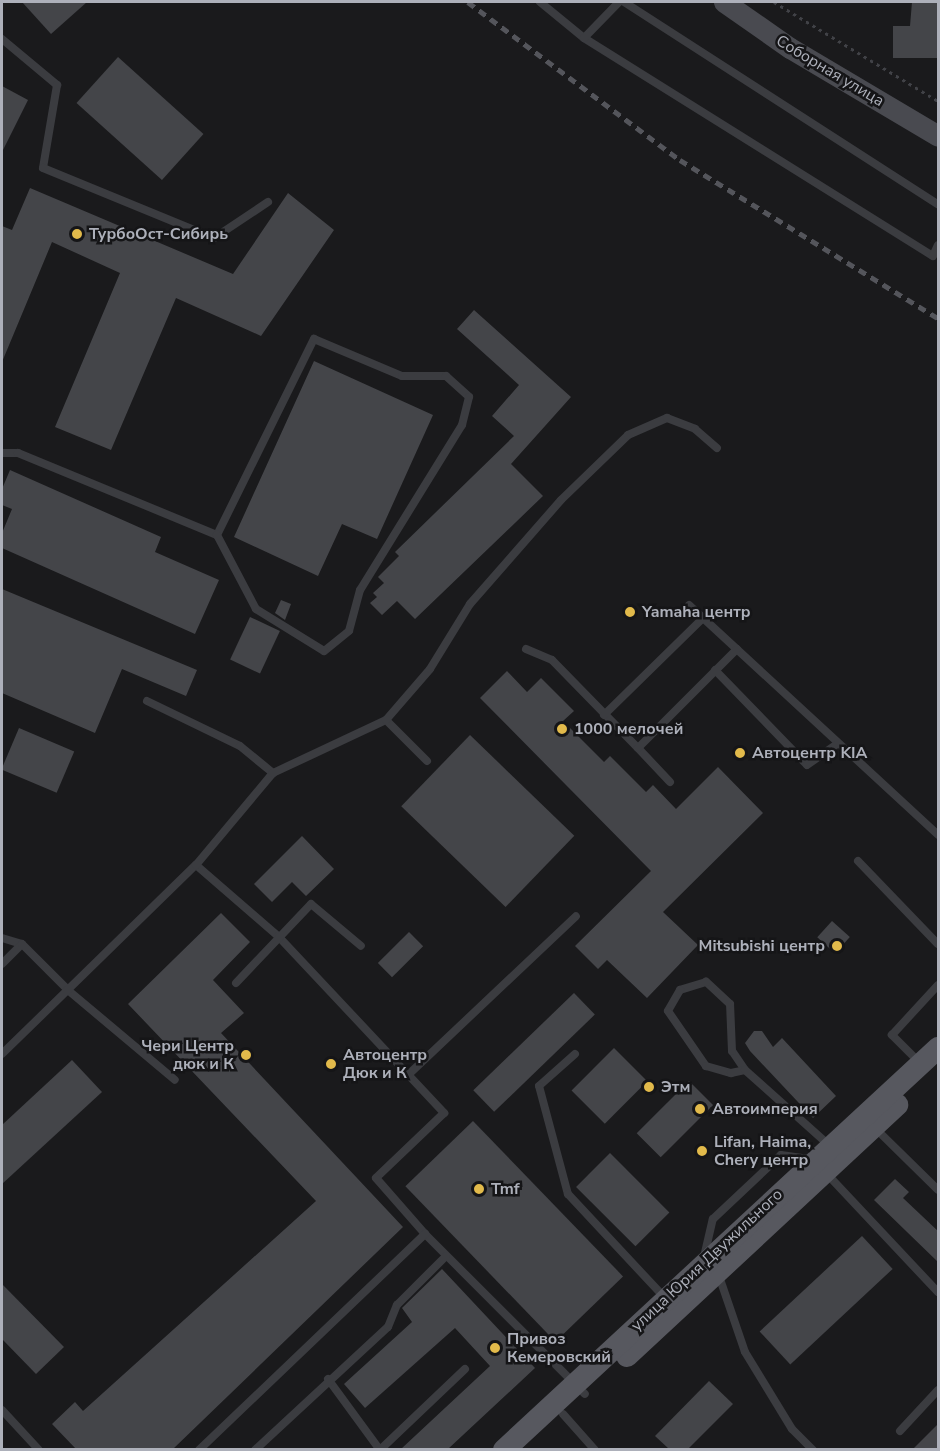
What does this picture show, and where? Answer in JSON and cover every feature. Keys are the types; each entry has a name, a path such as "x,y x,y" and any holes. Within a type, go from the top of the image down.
{"main road":[{"name":"улица Юрия Двужильного","path":"828,1159 874,1127 930,1064 939,1048"},
{"name":"улица Юрия Двужильного","path":"504,1449 580,1389 930,1064"},
{"name":"улица Юрия Двужильного","path":"525,1449 563,1414 580,1389 666,1299 710,1270"}],"street":[{"name":"Соборная улица","path":"724,2 790,48 939,136"}],"lane":[{"path":"540,2 584,38 933,256 939,245"},
{"path":"584,38 619,2"},
{"path":"624,2 939,204"},
{"path":"2,39 57,85 43,168 214,238 268,202"},
{"path":"2,453 18,453 217,535 256,609 324,651 349,631 360,590 462,425 469,397 446,376 402,376 314,339 217,535"},
{"path":"2,1054 196,865 273,773 386,720 430,669 470,604 561,500 628,435 667,418 695,429 717,448"},
{"path":"689,605 939,835"},
{"path":"604,715 703,618"},
{"path":"526,649 552,660 670,782"},
{"path":"638,748 737,649"},
{"path":"715,670 807,765 838,742"},
{"path":"147,701 240,746 273,773"},
{"path":"386,720 427,761"},
{"path":"858,861 939,944"},
{"path":"196,865 278,936 444,1113 376,1178 446,1256 580,1389"},
{"path":"236,983 278,936 311,904 361,946"},
{"path":"408,1075 576,916"},
{"path":"2,938 22,945 69,991 175,1080"},
{"path":"2,964 22,945"},
{"path":"745,1070 731,1073 706,1066 668,1011 680,990 706,982 730,1004 732,1051 745,1070 828,1159 939,1292"},
{"path":"930,1064 892,1035 939,985"},
{"path":"575,1054 539,1086 568,1194 666,1299"},
{"path":"874,1127 939,1190"},
{"path":"199,1449 425,1234"},
{"path":"255,1449 328,1379 388,1327 397,1305 446,1256"},
{"path":"710,1270 745,1352 792,1429 813,1449"},
{"path":"328,1379 381,1449 465,1369"},
{"path":"900,1431 939,1390"},
{"path":"2,1410 39,1449"},
{"path":"563,1414 595,1449"}],"path":[{"path":"774,2 939,101"}],"building":[{"path":"22,2 87,2 51,34"},
{"path":"912,2 939,2 939,58 893,58 893,26 910,26"},
{"path":"118,57 203,134 162,180 77,103"},
{"path":"2,86 28,100 2,152"},
{"path":"30,188 233,274 288,193 334,230 261,336 176,298 111,450 55,427 120,273 52,242 2,362 2,226 12,230"},
{"path":"474,310 571,397 511,464 543,496 415,619 397,601 382,615 370,603 377,597 373,593 384,583 378,577 399,556 395,552 514,436 492,416 519,385 457,329"},
{"path":"314,361 433,415 377,539 342,524 318,576 234,537"},
{"path":"10,470 161,537 155,552 219,580 195,634 2,548 2,533 12,509 2,505 2,489"},
{"path":"2,589 197,670 186,696 122,669 95,733 2,693"},
{"path":"281,600 291,604 285,620 275,613"},
{"path":"250,617 280,631 260,674 230,660"},
{"path":"507,671 527,692 541,678 574,711 563,721 604,762 610,756 646,792 653,785 676,809 718,767 763,813 663,912 698,945 647,998 607,960 598,969 575,946 651,871 480,698"},
{"path":"19,728 74,751 57,793 2,770"},
{"path":"470,735 574,836 506,907 401,806"},
{"path":"302,836 334,869 306,896 292,882 272,902 254,884"},
{"path":"221,913 250,942 213,980 244,1013 221,1033 403,1227 173,1449 76,1449 52,1424 75,1402 83,1411 316,1201 128,1004"},
{"path":"832,921 850,937 835,953 817,937"},
{"path":"409,932 423,946 392,977 378,963"},
{"path":"574,993 595,1015 494,1112 473,1090"},
{"path":"754,1031 762,1031 773,1047 782,1038 836,1096 813,1118 750,1051 745,1043"},
{"path":"614,1048 647,1081 605,1124 572,1090"},
{"path":"72,1060 102,1092 2,1184 2,1125"},
{"path":"689,1081 713,1105 661,1157 637,1133"},
{"path":"473,1121 623,1276 555,1342 405,1186"},
{"path":"610,1153 669,1212 635,1246 576,1187"},
{"path":"895,1179 909,1192 903,1198 939,1232 939,1263 874,1200"},
{"path":"862,1236 893,1269 790,1364 760,1331"},
{"name":"Привоз Кемеровский","path":"442,1269 535,1368 448,1449 401,1449 490,1366 455,1328 365,1408 344,1384 412,1322 402,1308"},
{"path":"2,1284 64,1347 36,1374 2,1339"},
{"path":"709,1381 733,1404 688,1449 669,1449 655,1436"},
{"path":"939,1423 939,1449 913,1449"}],"railway":[{"path":"468,2 680,160 938,318"}],"place":[{"name":"ТурбоОст-Сибирь","path":"77,234"},
{"name":"Yamaha центр","path":"630,612"},
{"name":"1000 мелочей","path":"562,729"},
{"name":"Автоцентр KIA","path":"740,753"},
{"name":"Mitsubishi центр","path":"837,946"},
{"name":"Чери Центр дюк и К","path":"246,1055"},
{"name":"Автоцентр Дюк и К","path":"331,1064"},
{"name":"Этм","path":"649,1087"},
{"name":"Автоимперия","path":"700,1109"},
{"name":"Lifan, Haima, Chery центр","path":"702,1151"},
{"name":"Tmf","path":"479,1189"},
{"name":"Привоз Кемеровский","path":"495,1348"}]}
